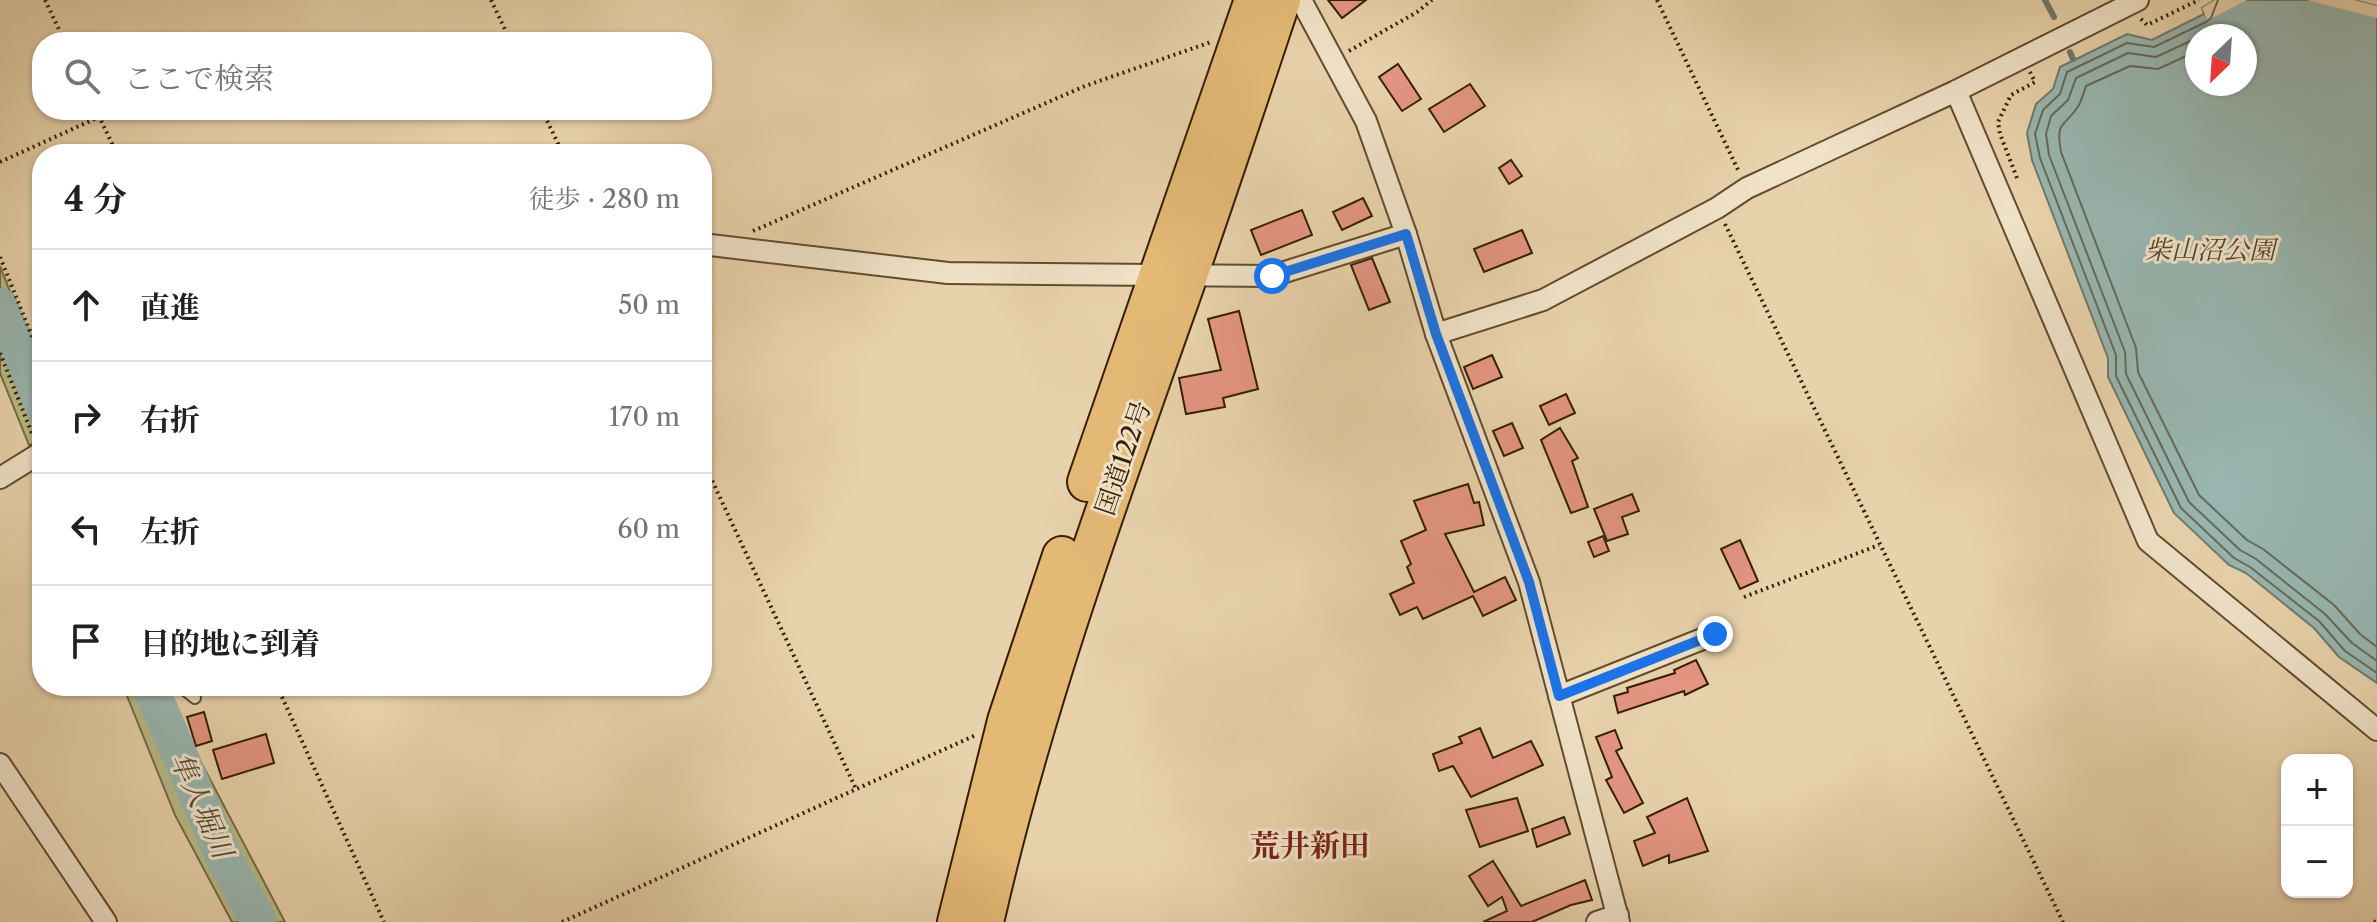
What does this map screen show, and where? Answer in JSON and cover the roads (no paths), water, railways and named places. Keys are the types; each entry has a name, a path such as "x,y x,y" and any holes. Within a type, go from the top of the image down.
{"highway":[{"name":"国道122号","path":"984,922 1035,724 1103,514 1254,0"},
{"name":"国道122号","path":"957,922 1007,721 1173,275 1281,0"}],"street":[{"path":"1301,0 1366,121 1406,234 1436,334 1529,582 1619,918 1597,922"},
{"path":"1436,334 1543,300 1717,208 1747,188 2138,8"},
{"path":"1956,91 2148,541 2377,730"},
{"path":"712,244 948,273 1272,276 1406,234"},
{"path":"0,478 32,458"},
{"path":"1559,696 1715,634"},
{"path":"0,764 106,922"}],"water":[{"name":"柴山沼公園","path":"2215,0 2354,0 2377,6 2377,683 2339,657 2314,628 2246,573 2229,565 2174,513 2108,377 2108,358 2032,160 2027,133 2036,104 2053,89 2060,67 2127,34 2152,40 2204,14 2202,8"}],"waterway":[{"path":"2045,0 2054,17"},
{"path":"2070,52 2073,59"},
{"name":"隼人堀川","path":"0,306 32,382"},
{"name":"隼人堀川","path":"154,696 224,858 259,922"}],"district":[{"name":"荒井新田","path":"1310,846"}]}
